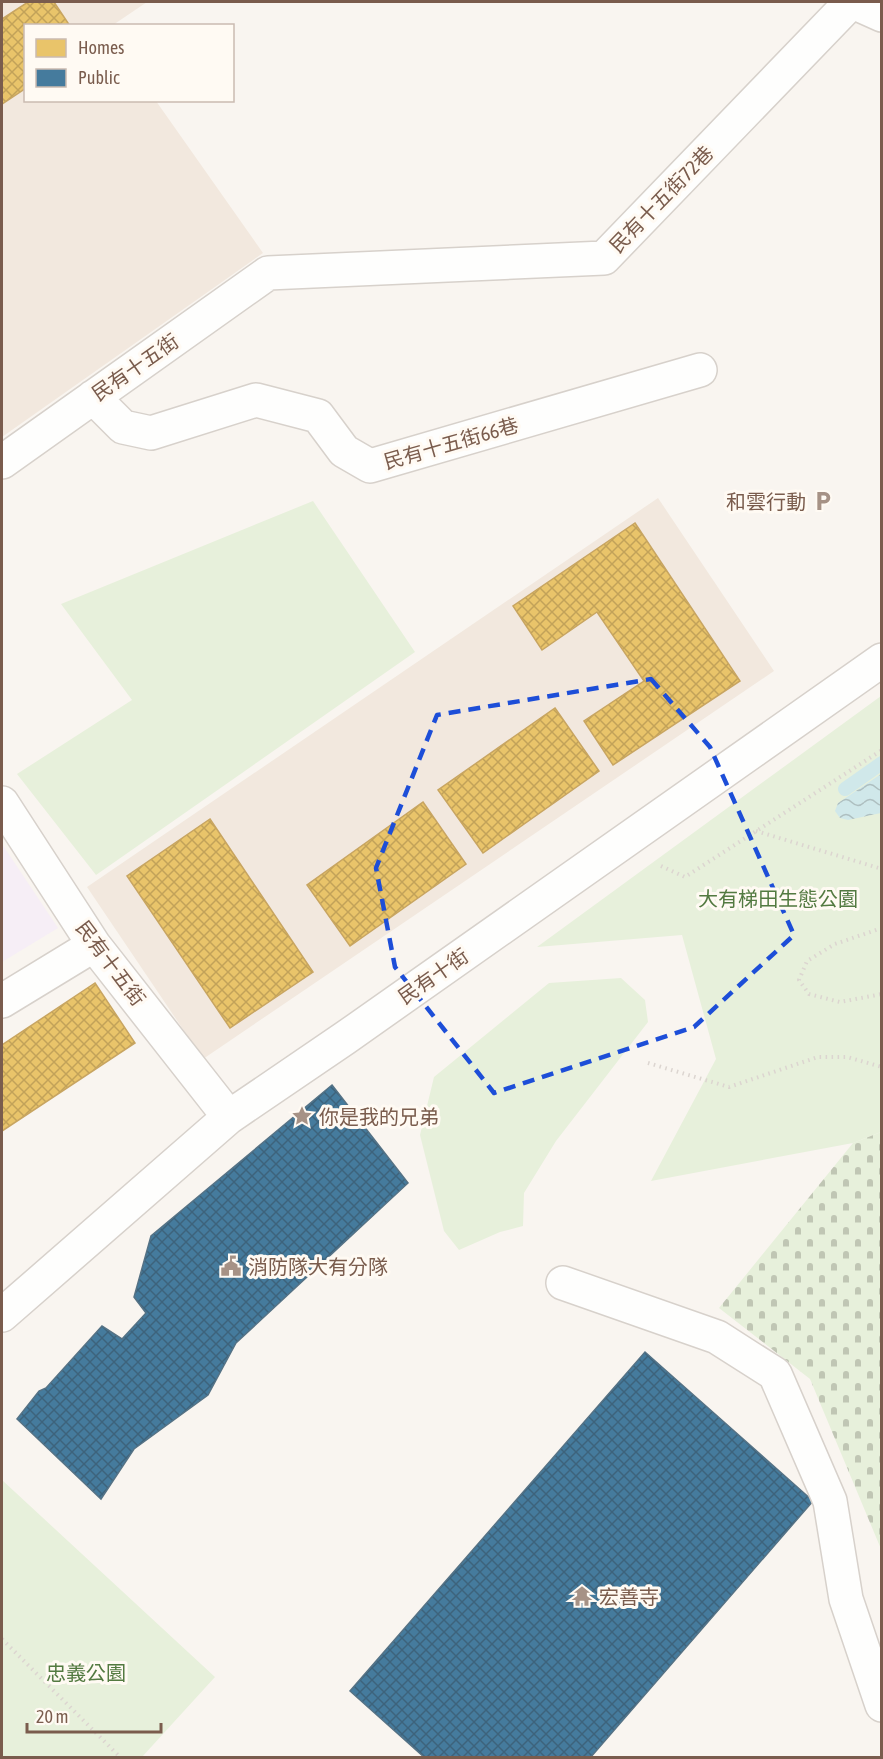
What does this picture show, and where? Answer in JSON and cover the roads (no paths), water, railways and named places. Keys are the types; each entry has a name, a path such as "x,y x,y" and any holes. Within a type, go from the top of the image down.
{"street":[{"name":"民有十五街72巷","path":"268,273 604,258 852,2 882,15"},
{"name":"民有十五街","path":"2,462 268,273"},
{"name":"民有十五街66巷","path":"93,397 123,427 151,433 256,400 318,416 344,451 370,466 700,370"},
{"name":"民有十街","path":"2,1315 230,1117 882,660"},
{"name":"民有十五街","path":"2,802 94,945 230,1117"},
{"path":"2,1001 94,945"},
{"path":"563,1283 717,1337 775,1374 830,1501 846,1599 882,1705"}],"water":[{"path":"881,774 881,813 848,820 840,818 835,811 838,803"}],"waterway":[{"path":"845,789 882,763"}],"place":[{"name":"和雲行動","path":"823,501"},
{"name":"你是我的兄弟","path":"302,1116"},
{"name":"消防隊大有分隊","path":"231,1266"},
{"name":"宏善寺","path":"582,1596"}],"park label":[{"name":"大有梯田生態公園","path":"778,898"},
{"name":"忠義公園","path":"86,1672"}]}
